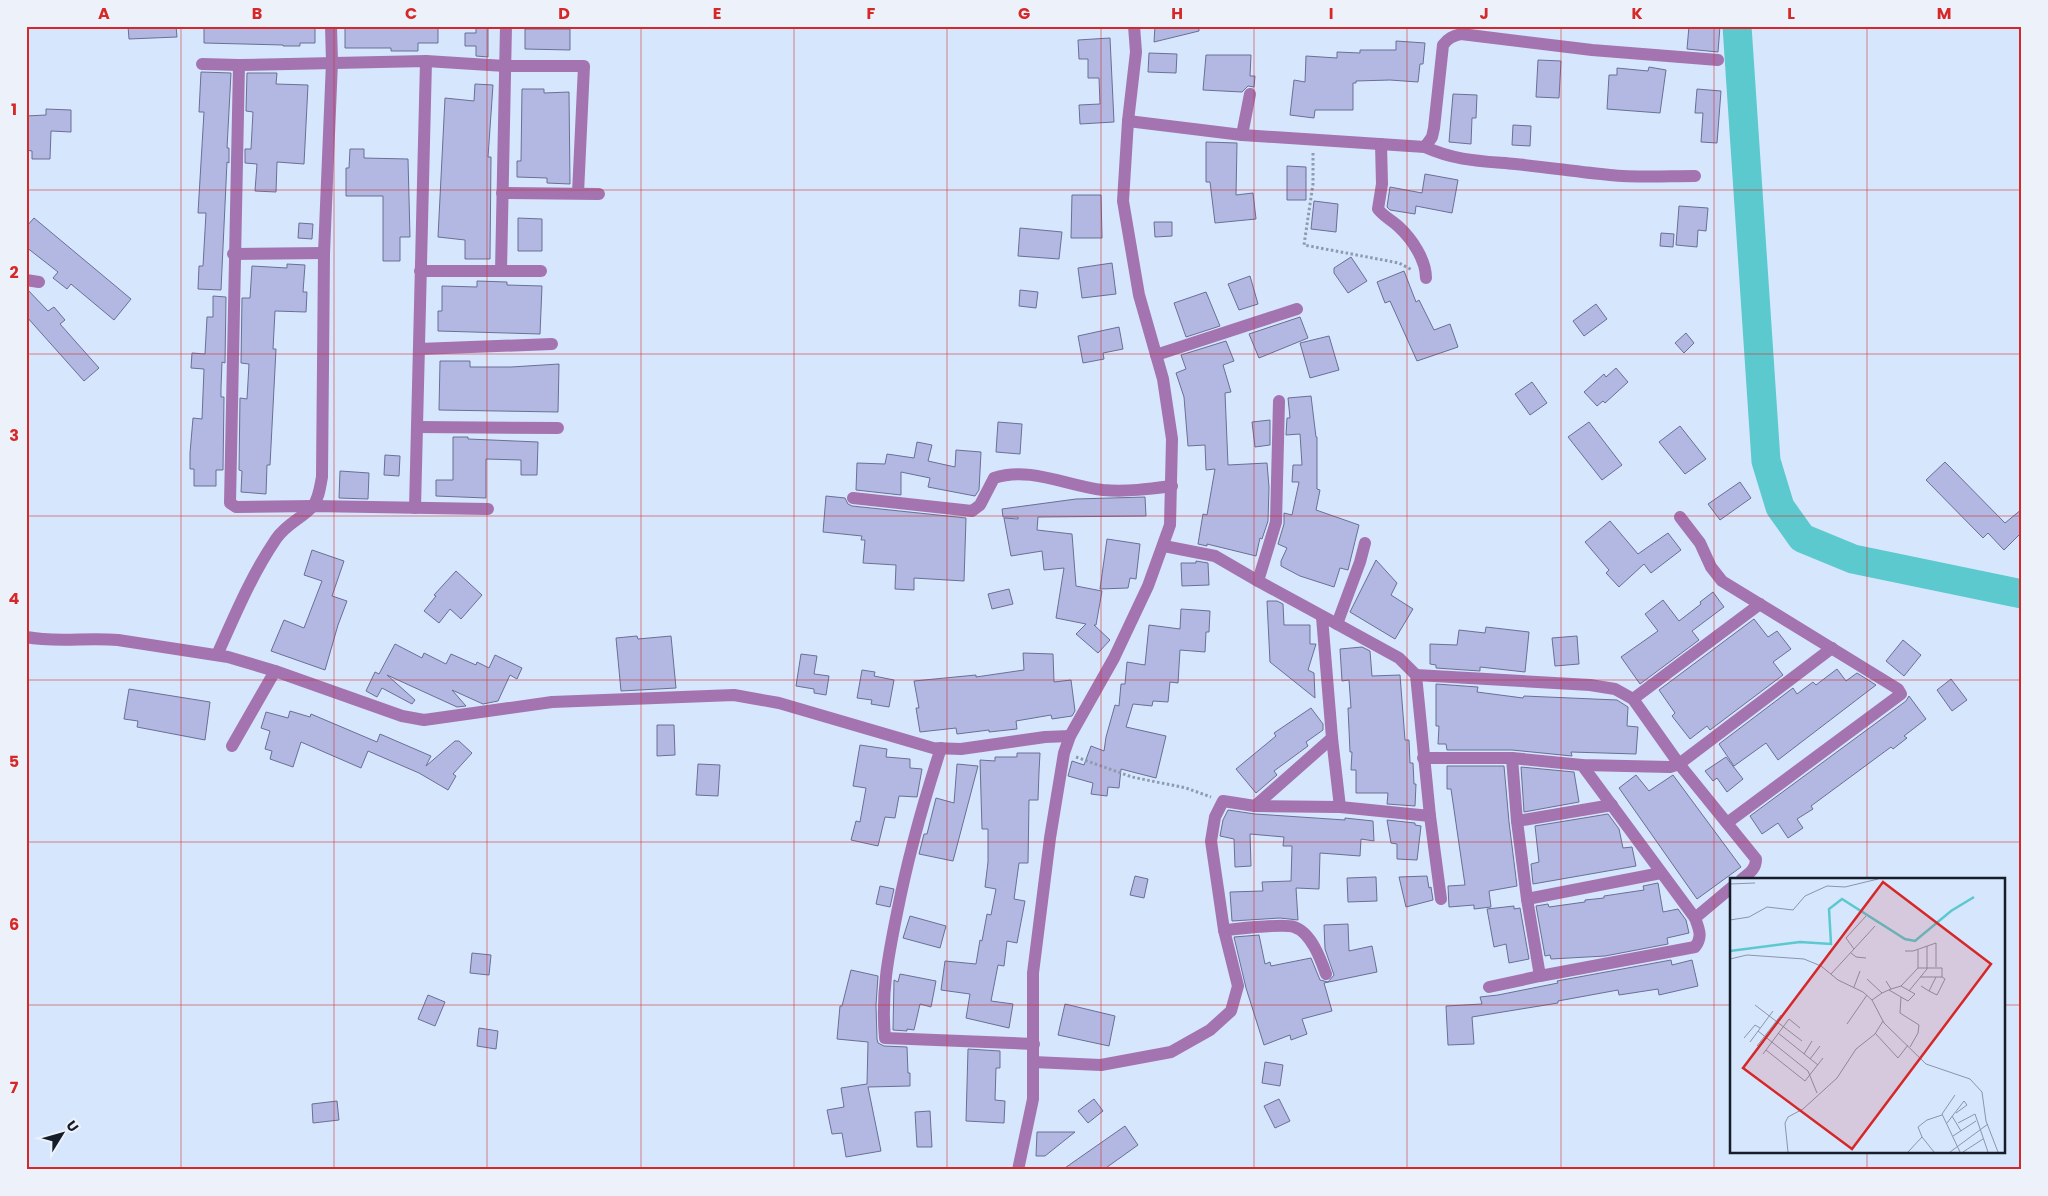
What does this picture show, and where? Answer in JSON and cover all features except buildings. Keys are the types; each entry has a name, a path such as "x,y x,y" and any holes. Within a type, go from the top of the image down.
{"street":[{"path":"217,655 250,581 277,537 290,523 313,506 319,494 322,477 324,253 332,62 331,26"},
{"path":"501,272 506,26"},
{"path":"1018,1170 1033,1099 1033,973 1050,838 1064,753 1070,736 1114,658 1148,586 1170,525 1172,440 1162,379 1139,295 1123,202 1128,121 1136,52 1134,26"},
{"path":"1425,147 1432,137 1434,128 1443,45 1448,38 1456,35 1461,34 1592,50 1718,60"},
{"path":"415,508 426,61"},
{"path":"202,64 426,61 505,66 584,66 578,193"},
{"path":"239,65 228,500 236,507 313,506 488,509"},
{"path":"1242,135 1250,94"},
{"path":"1128,121 1242,135 1425,147 1449,157 1476,162 1515,164 1620,176 1695,176"},
{"path":"1381,144 1382,184 1378,209 1398,226 1422,259 1426,270 1426,278"},
{"path":"502,192 599,194"},
{"path":"234,254 324,253"},
{"path":"420,271 541,271"},
{"path":"1156,354 1297,310"},
{"path":"418,349 552,344"},
{"path":"1258,581 1276,522 1279,401"},
{"path":"416,427 558,428"},
{"path":"853,498 972,511 980,505 994,478 1028,474 1102,490 1144,490 1172,486"},
{"path":"1680,517 1700,543 1711,567 1722,581 1898,689 1901,694 1727,823"},
{"path":"1337,624 1365,543"},
{"path":"1164,546 1215,556 1399,658 1416,676 1423,758 1442,899"},
{"path":"1633,699 1760,604"},
{"path":"1322,617 1340,808"},
{"path":"26,637 47,641 118,640 217,655 275,671 402,716 424,720 552,702 734,695 779,703 933,748 961,749 1070,736"},
{"path":"1423,758 1512,758 1582,765 1670,766 1679,764 1832,648"},
{"path":"232,746 275,671"},
{"path":"1416,676 1590,685 1615,689 1633,699 1679,764 1756,859 1756,865 1753,870 1743,878"},
{"path":"1255,806 1332,738"},
{"path":"941,748 917,824 885,972 883,1015 885,1038 1034,1044"},
{"path":"1512,758 1527,899 1540,976"},
{"path":"1489,987 1695,947 1701,939 1695,918 1582,765"},
{"path":"1033,1062 1101,1066 1171,1052 1210,1030 1230,1011 1238,986 1224,930 1210,841 1214,817 1223,801 1255,806 1340,808 1430,816"},
{"path":"1518,821 1612,805"},
{"path":"1527,899 1661,874"},
{"path":"1695,918 1730,890"},
{"path":"1224,930 1293,926 1304,933 1319,953 1326,974"}],"path":[{"path":"1314,140 1312,184 1304,245 1399,263 1426,278"},
{"path":"1064,753 1132,777 1186,788 1223,801"}],"waterway":[{"path":"1737,26 1766,461 1780,507 1802,538 1853,559 2022,594"}]}
